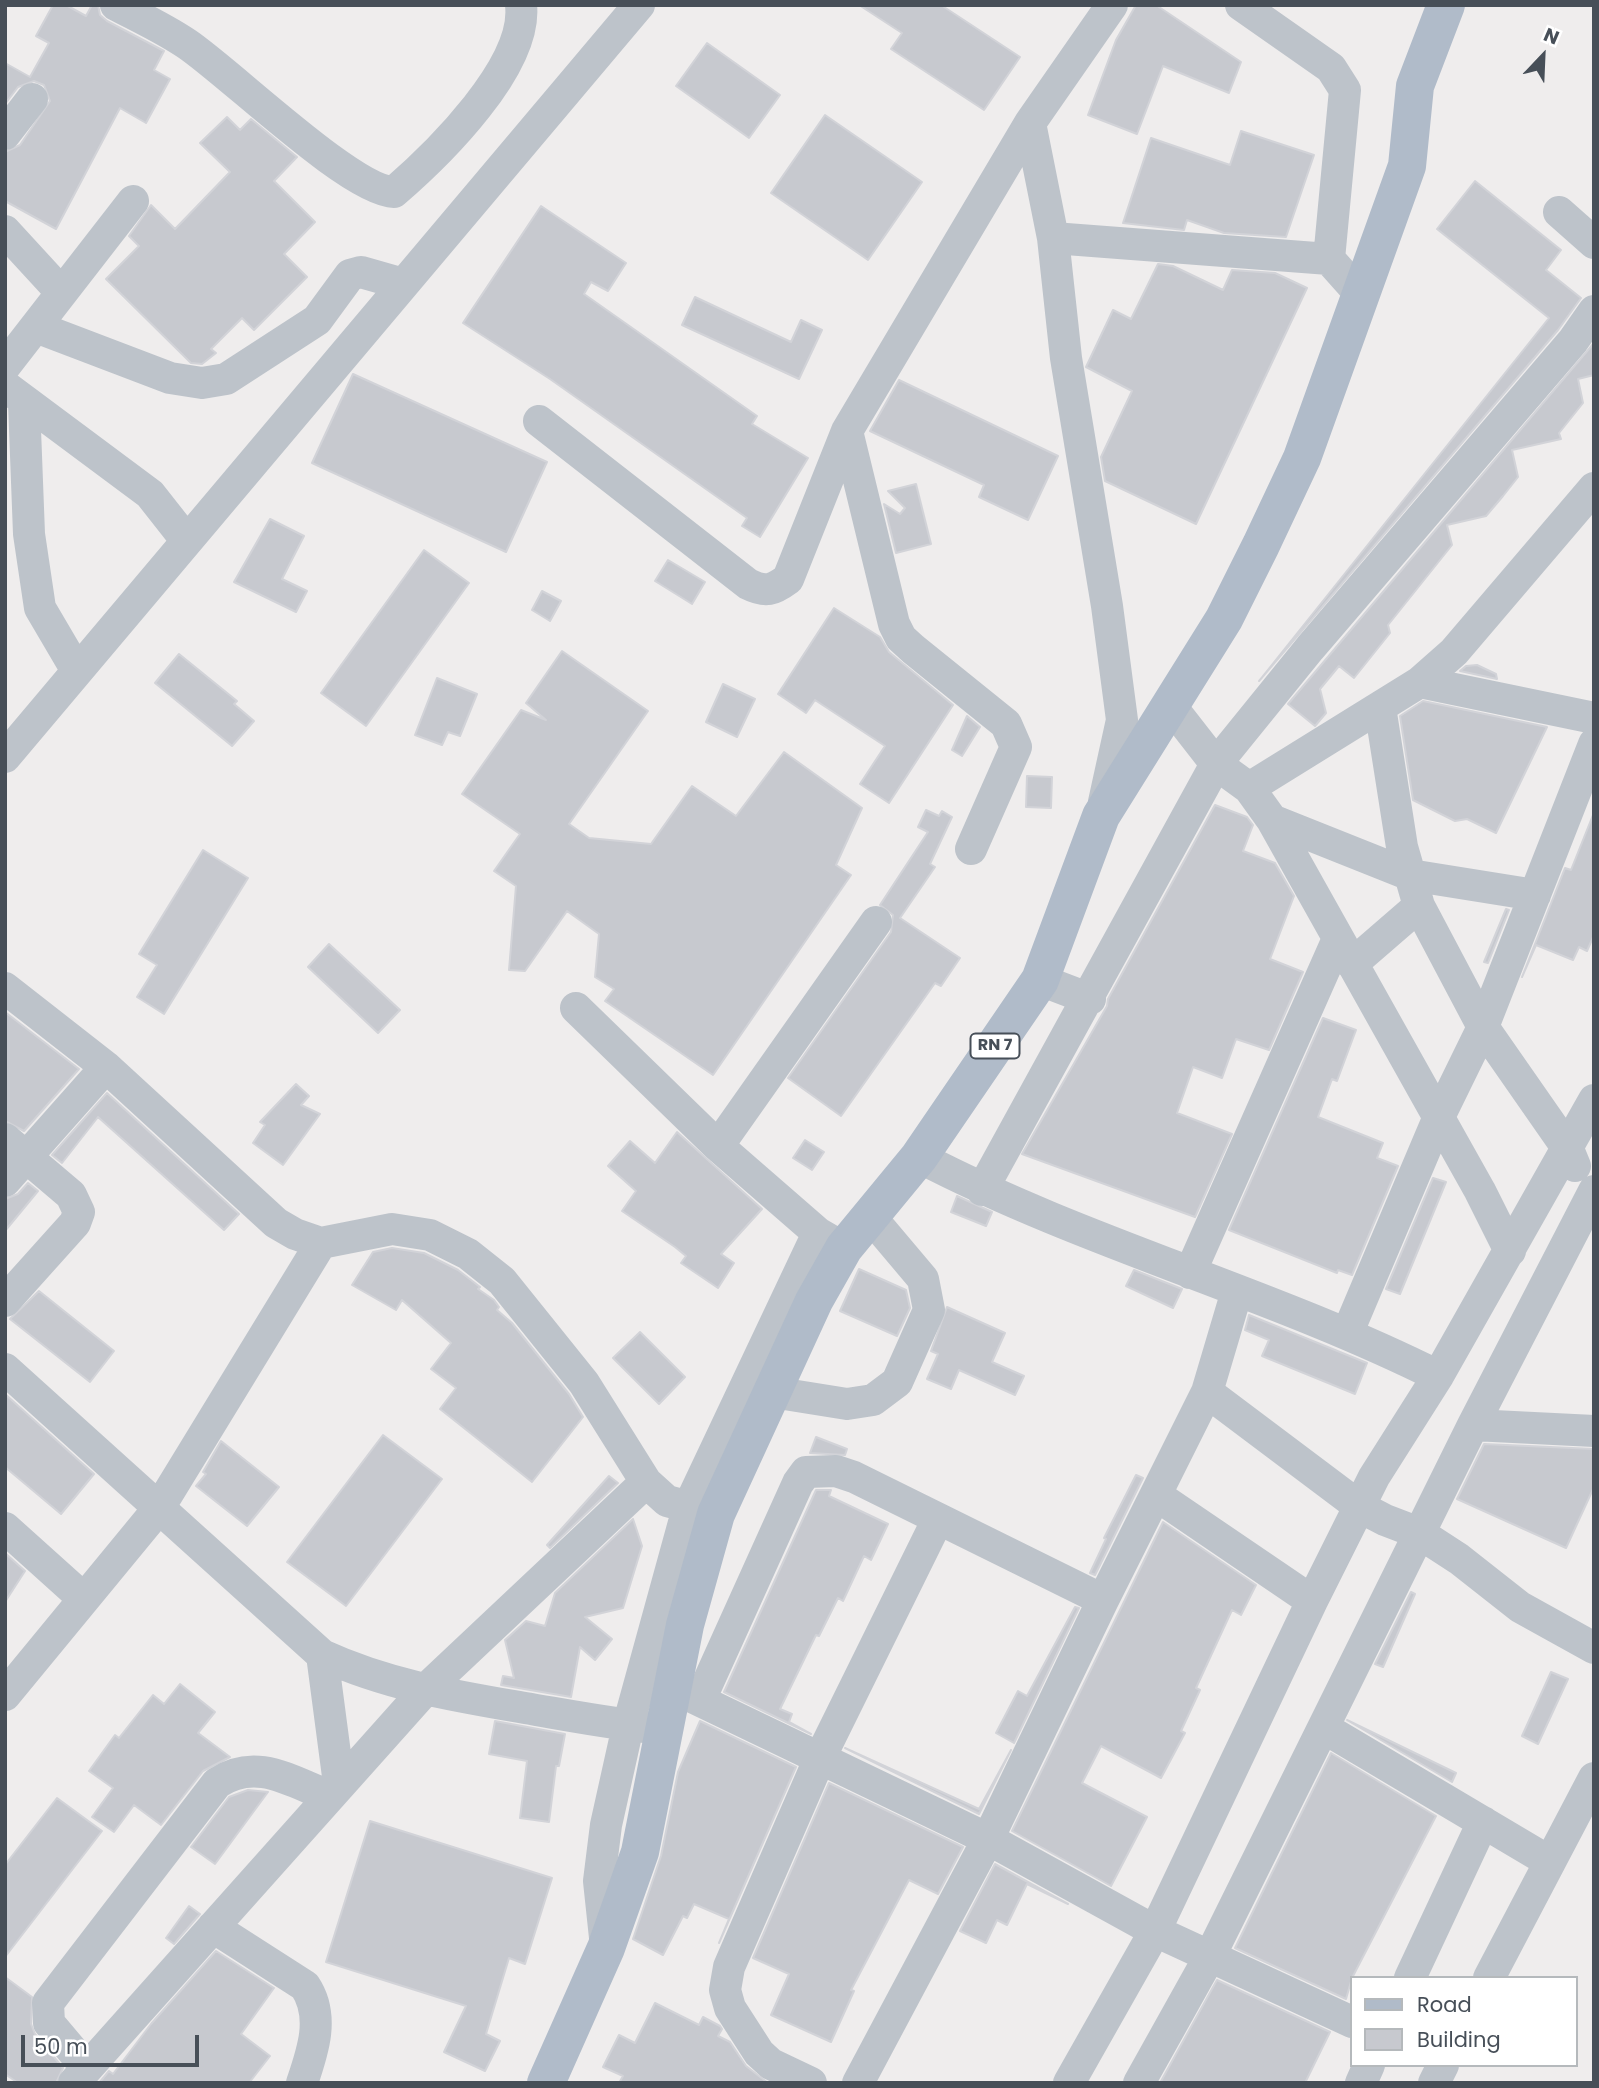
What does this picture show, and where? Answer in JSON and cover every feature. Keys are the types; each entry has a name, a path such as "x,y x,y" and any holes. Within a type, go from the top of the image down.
{"main road":[{"name":"RN 7","path":"546,2083 606,1948 640,1852 646,1728 686,1694 685,1625 702,1511 772,1392 814,1301 831,1241 869,1215 919,1157 1040,980 1101,816 1224,620 1302,458 1362,296 1407,166 1415,86 1446,5"}],"street":[{"path":"116,5 189,45 372,188 394,192 417,172 492,88 517,43 522,23 521,5"},
{"path":"5,757 639,5"},
{"path":"539,421 748,584 761,590 774,590 788,579 847,432 1030,123 1112,5"},
{"path":"1241,5 1331,68 1345,90 1329,259"},
{"path":"5,134 32,99"},
{"path":"1030,123 1053,239 1066,358 1107,606 1122,720 1101,816"},
{"path":"5,366 133,201"},
{"path":"1559,212 1594,243"},
{"path":"5,232 61,292"},
{"path":"1053,239 1329,259 1362,296"},
{"path":"36,327 170,378 202,383 226,379 317,320 350,275 361,272 403,284"},
{"path":"982,1190 1090,999 1216,764 1310,648 1573,341 1594,311"},
{"path":"15,394 150,494 187,541"},
{"path":"15,394 29,534 40,608 77,671"},
{"path":"847,432 894,624 901,638 1006,724 1016,747 971,849"},
{"path":"1249,788 1420,682 1454,652 1594,488"},
{"path":"1420,682 1594,718"},
{"path":"1170,705 1216,764 1249,788 1272,820 1480,1191 1510,1251"},
{"path":"1139,2083 1211,1954 1472,1425 1592,1199 1568,1149 1483,1027 1419,906 1402,847 1380,707"},
{"path":"1347,1334 1438,1119 1483,1027 1594,744"},
{"path":"1272,820 1410,875 1535,895"},
{"path":"1190,1273 1345,953 1419,906"},
{"path":"718,1146 876,922"},
{"path":"1040,980 1090,999"},
{"path":"5,988 106,1067 276,1223 295,1234 321,1242 392,1229 430,1235 468,1254 502,1281 584,1383 646,1482 667,1500 702,1511"},
{"path":"5,1369 322,1655 355,1670 424,1691 646,1728 702,1511 831,1241 718,1146 576,1008"},
{"path":"5,1181 16,1148 106,1067"},
{"path":"1069,2083 1155,1931 1374,1477 1438,1376 1594,1100"},
{"path":"5,1301 75,1223 79,1212 71,1195 16,1148"},
{"path":"919,1157 982,1190 1347,1334 1438,1376"},
{"path":"772,1392 847,1404 873,1400 897,1382 929,1310 923,1279 869,1215"},
{"path":"9,1683 84,1600 159,1508 321,1242"},
{"path":"858,2083 988,1839 1207,1392 1237,1291"},
{"path":"1207,1392 1360,1507 1419,1533 1459,1559 1520,1607 1591,1639"},
{"path":"1472,1425 1594,1431"},
{"path":"1103,1600 937,1521 854,1477 836,1471 806,1472 686,1694 988,1839 1155,1931 1211,1954 1350,2021"},
{"path":"334,1790 262,1770 234,1772 217,1783 48,2003 50,2023 80,2075 424,1691 646,1482"},
{"path":"1156,1495 1312,1601"},
{"path":"811,2083 771,2064 759,2053 730,2008 725,1990 729,1967 819,1760 937,1521"},
{"path":"5,1528 84,1600"},
{"path":"322,1655 334,1790"},
{"path":"1324,1728 1550,1862"},
{"path":"1490,1976 1594,1778"},
{"path":"1411,1976 1483,1822"},
{"path":"213,1927 305,1986 313,1998 316,2017 314,2049 302,2083"},
{"path":"1361,2083 1368,2067"},
{"path":"1434,2083 1442,2067"}],"building":[{"path":"53,5 66,5 86,16 92,5 98,5 100,15 107,21 164,51 154,70 170,79 146,123 120,108 56,229 5,201 5,152 20,145 50,101 44,85 34,81 18,87 5,104 5,63 30,77 49,43 36,36"},
{"path":"859,5 941,5 1020,57 984,110 891,49 902,33"},
{"path":"1136,5 1156,5 1241,62 1229,93 1163,66 1137,134 1088,115 1116,40"},
{"path":"707,43 780,95 749,138 676,86"},
{"path":"825,115 922,182 868,260 771,193"},
{"path":"227,117 240,130 251,119 297,157 274,181 315,222 284,254 307,277 254,330 242,318 211,349 216,353 202,364 191,363 106,279 139,246 129,236 151,205 175,229 230,172 200,143"},
{"path":"1241,131 1314,155 1286,237 1224,233 1187,220 1184,230 1123,223 1151,138 1230,165"},
{"path":"1475,181 1561,250 1546,270 1581,298 1558,330 1259,681 1549,318 1437,229"},
{"path":"541,206 626,263 608,291 591,282 584,294 757,416 752,424 808,458 760,537 742,526 747,518 550,379 463,323"},
{"path":"1158,264 1173,266 1223,290 1232,270 1275,273 1307,288 1196,524 1105,481 1101,457 1132,391 1086,367 1113,310 1131,319"},
{"path":"695,297 791,342 801,320 822,330 799,379 682,325"},
{"path":"1594,343 1594,375 1578,379 1583,403 1559,433 1561,439 1512,450 1518,477 1486,516 1447,525 1452,545 1388,625 1390,633 1354,678 1339,666 1320,689 1326,713 1315,726 1288,704"},
{"path":"353,374 547,462 506,552 312,463"},
{"path":"899,380 1058,456 1028,520 979,497 984,485 870,431"},
{"path":"916,484 931,544 896,553 884,504 900,514 905,508 888,491"},
{"path":"270,519 304,536 282,579 307,591 296,612 234,582"},
{"path":"424,550 469,583 366,726 321,693"},
{"path":"668,560 705,582 692,604 655,581"},
{"path":"542,591 561,601 550,621 532,610"},
{"path":"834,608 880,637 889,652 953,705 889,803 860,784 885,746 815,700 806,713 778,694"},
{"path":"562,651 648,711 569,824 589,838 651,844 692,786 736,816 784,752 862,808 836,865 851,875 713,1075 605,1001 614,989 595,977 599,934 567,911 525,971 509,970 516,886 494,871 520,834 462,794 521,710 546,720 526,703"},
{"path":"179,654 237,701 234,704 254,721 232,746 155,683"},
{"path":"1477,665 1496,674 1497,679 1460,671 1466,666"},
{"path":"437,678 477,694 460,736 448,732 442,745 415,735"},
{"path":"723,684 755,699 737,737 706,722"},
{"path":"1423,701 1547,727 1496,833 1467,819 1455,821 1413,800 1400,716"},
{"path":"967,716 980,727 962,756 952,750"},
{"path":"1027,776 1052,777 1051,808 1026,807"},
{"path":"1215,805 1247,817 1253,825 1243,851 1275,863 1294,896 1270,959 1303,972 1269,1050 1236,1039 1222,1078 1193,1067 1177,1113 1232,1134 1195,1217 1022,1154 1107,1006 1108,999"},
{"path":"926,810 939,816 942,811 952,817 930,864 935,867 900,918 960,958 941,986 935,983 841,1116 788,1078 891,932 893,915 880,905 928,832 918,827"},
{"path":"1593,815 1594,935 1587,951 1579,947 1573,960 1536,945 1522,977 1565,868 1571,870"},
{"path":"203,850 248,878 164,1014 137,997 157,965 139,954"},
{"path":"1506,909 1509,910 1488,963 1484,962"},
{"path":"329,944 400,1010 378,1033 308,967"},
{"path":"5,1012 79,1069 24,1131 5,1121"},
{"path":"1323,1018 1356,1030 1337,1081 1332,1079 1318,1117 1383,1143 1377,1158 1398,1166 1352,1275 1338,1270 1337,1273 1229,1230"},
{"path":"296,1084 309,1096 301,1105 320,1114 283,1165 253,1143 265,1125 260,1122"},
{"path":"107,1093 239,1214 224,1230 98,1117 62,1163 52,1155"},
{"path":"677,1132 762,1209 721,1254 734,1263 718,1288 681,1263 686,1256 675,1247 622,1211 636,1191 608,1166 630,1141 655,1163"},
{"path":"805,1140 824,1152 812,1170 793,1158"},
{"path":"1433,1178 1446,1182 1400,1294 1386,1289"},
{"path":"28,1183 38,1191 5,1231 5,1199 18,1194"},
{"path":"957,1196 992,1212 986,1226 951,1212"},
{"path":"392,1248 424,1253 458,1270 480,1287 478,1289 494,1300 499,1307 497,1310 512,1323 569,1394 583,1417 532,1482 440,1409 456,1388 431,1369 451,1343 402,1300 396,1310 352,1285 373,1252"},
{"path":"859,1269 906,1290 910,1308 897,1336 840,1311"},
{"path":"1134,1270 1182,1289 1173,1308 1126,1286"},
{"path":"39,1291 114,1351 90,1382 10,1319"},
{"path":"947,1307 1005,1333 992,1362 1024,1376 1015,1395 959,1370 951,1389 927,1379 938,1354 931,1351"},
{"path":"1249,1315 1367,1363 1355,1394 1262,1356 1269,1340 1245,1330"},
{"path":"640,1332 685,1377 659,1404 613,1358"},
{"path":"5,1394 94,1474 61,1514 5,1467"},
{"path":"383,1435 442,1479 346,1606 287,1562"},
{"path":"816,1437 847,1449 845,1455 810,1453"},
{"path":"221,1441 279,1487 247,1526 196,1486 206,1474 203,1472"},
{"path":"1484,1444 1594,1449 1594,1487 1566,1548 1457,1499"},
{"path":"1136,1475 1143,1478 1095,1575 1090,1573 1106,1539 1104,1538"},
{"path":"609,1476 618,1483 550,1548 547,1545"},
{"path":"816,1490 831,1490 829,1496 888,1524 871,1560 864,1556 843,1601 838,1598 819,1636 816,1635 780,1709 792,1714 789,1722 811,1734 724,1692"},
{"path":"633,1519 642,1546 623,1608 585,1617 612,1639 595,1660 580,1647 571,1697 501,1685 503,1676 514,1678 505,1640 526,1621 545,1626 555,1593"},
{"path":"1163,1522 1256,1585 1241,1615 1232,1610 1196,1688 1200,1690 1181,1731 1185,1733 1161,1778 1101,1746 1082,1783 1147,1817 1111,1886 1012,1831"},
{"path":"5,1553 25,1571 5,1602"},
{"path":"1411,1592 1415,1594 1383,1667 1375,1664"},
{"path":"1075,1607 1079,1608 1014,1743 996,1733 1018,1691 1027,1696"},
{"path":"1551,1672 1568,1679 1538,1744 1522,1736"},
{"path":"180,1684 215,1712 198,1733 230,1757 203,1771 161,1825 134,1805 114,1832 92,1817 113,1788 89,1771 115,1735 119,1738 153,1695 164,1704"},
{"path":"1347,1720 1456,1773 1452,1782"},
{"path":"495,1721 565,1734 559,1766 556,1766 549,1822 520,1818 527,1761 489,1754"},
{"path":"700,1721 796,1767 719,1943 729,1919 694,1904 687,1918 683,1916 663,1955 633,1939 661,1856 678,1772"},
{"path":"845,1748 979,1809 1011,1750 979,1814"},
{"path":"1331,1753 1436,1816 1353,1976 1350,1976 1346,1999 1235,1948"},
{"path":"829,1783 963,1847 938,1894 909,1880 851,1990 854,1991 831,2042 771,2015 789,1974 753,1958"},
{"path":"248,1790 268,1792 215,1864 191,1847 229,1797"},
{"path":"57,1798 102,1831 5,1957 5,1865"},
{"path":"370,1821 552,1878 525,1964 509,1958 486,2034 500,2041 485,2071 444,2052 466,2006 326,1962"},
{"path":"995,1864 1068,1904 1027,1884 1007,1925 997,1920 986,1943 960,1931"},
{"path":"189,1906 200,1914 174,1944 166,1938"},
{"path":"216,1951 274,1988 241,2034 270,2056 249,2083 99,2083 109,2071 113,2074 151,2024"},
{"path":"5,1977 32,1997 31,2024 35,2034 63,2068 56,2083 18,2083 5,2074"},
{"path":"1217,1980 1330,2032 1305,2083 1160,2083"},
{"path":"655,2003 699,2025 703,2017 720,2026 722,2029 718,2036 730,2042 746,2066 768,2083 619,2083 623,2076 603,2067 619,2035 635,2043"}]}
